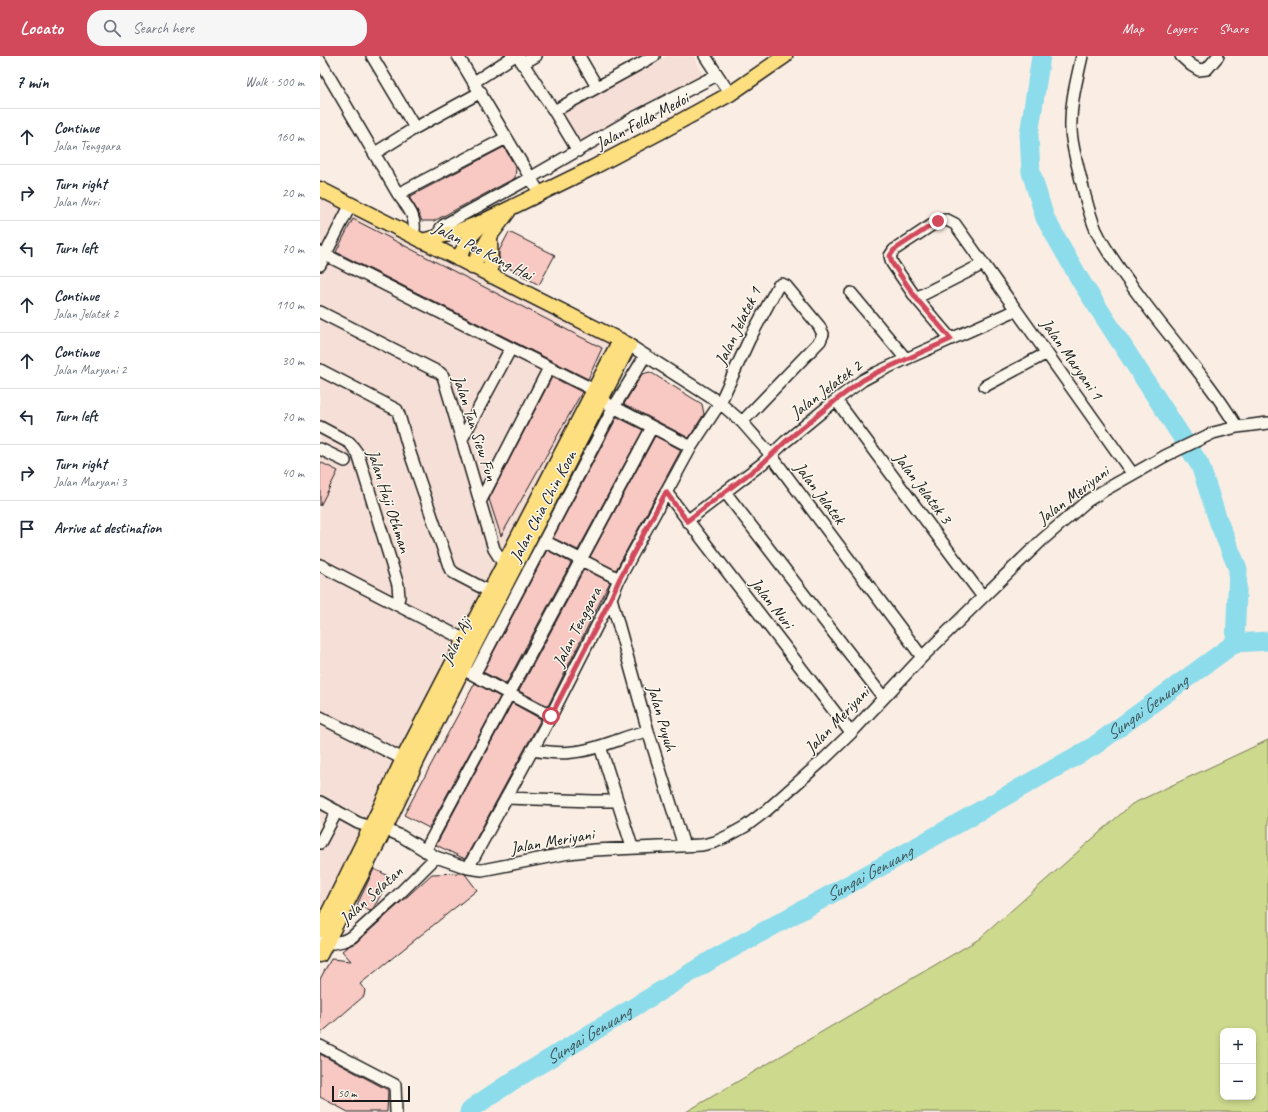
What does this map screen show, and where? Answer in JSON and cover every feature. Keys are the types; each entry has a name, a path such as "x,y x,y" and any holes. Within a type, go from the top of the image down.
{"main road":[{"name":"Jalan Felda Medoi","path":"486,220 598,165 730,94 785,56"},
{"name":"Jalan Pee Kang Hai","path":"320,189 624,343"},
{"path":"472,266 490,236 510,208"},
{"path":"418,238 438,237 486,220"},
{"path":"458,259 470,238 486,220"},
{"path":"490,236 491,276"},
{"name":"Jalan Aji","path":"320,930 371,827 463,669 470,642 624,343"},
{"name":"Jalan Aji","path":"322,947 385,830 409,762"}],"street":[{"path":"372,56 415,128"},
{"path":"458,56 481,92 506,138 540,194"},
{"path":"474,82 518,59 536,56"},
{"path":"579,56 597,87"},
{"path":"554,111 654,56"},
{"path":"705,56 730,94"},
{"path":"1082,56 1071,109 1070,127 1085,196 1096,230 1122,273 1210,388 1237,427"},
{"path":"1181,56 1199,70 1207,69 1218,56"},
{"path":"518,59 554,111 578,151"},
{"path":"320,61 398,194 412,213 415,220 415,229 418,238"},
{"path":"438,237 441,228 444,225 578,151 632,119 717,75"},
{"path":"375,153 415,128 481,92"},
{"path":"398,194 506,138"},
{"path":"320,265 323,253 351,204"},
{"name":"Jalan Maryani 1","path":"916,298 892,263 890,256 894,250 938,221 947,220 955,224 1132,474"},
{"path":"323,253 511,348 598,395 614,407 691,446"},
{"path":"951,339 916,298 983,264"},
{"name":"Jalan Jelatek 1","path":"720,403 749,340 778,286 782,284 786,286 819,326 823,334 820,340 742,422"},
{"path":"851,293 906,358"},
{"name":"Jalan Jelatek 2","path":"687,521 763,463 836,400 863,380 906,358 1016,310"},
{"name":"Jalan Tan Siew Fun","path":"320,312 440,372 443,376 494,549 509,567"},
{"name":"Jalan Jelatek","path":"624,343 720,403 742,422 771,455 922,657"},
{"path":"462,439 511,348"},
{"path":"985,386 1047,354"},
{"name":"Jalan Chia Chin Koon","path":"463,669 544,541 614,407 645,356"},
{"path":"480,502 549,368"},
{"path":"320,370 397,410 400,415 409,450 450,569 454,573 494,594"},
{"name":"Jalan Jelatek 3","path":"836,400 983,597"},
{"name":"Jalan Tenggara","path":"468,868 551,716 619,580 666,492 691,446 720,403"},
{"name":"Jalan Meriyani","path":"320,802 358,823 401,836 436,857 468,868 482,870 569,853 601,849 702,845 715,842 746,826 767,810 851,733 922,657 1042,540 1076,511 1103,491 1132,474 1165,456 1214,433 1237,427 1268,423"},
{"name":"Jalan Haji Othman","path":"320,427 350,443 358,454 398,585 399,598 396,604"},
{"path":"425,851 652,427"},
{"path":"320,449 345,461"},
{"name":"Jalan Nuri","path":"666,492 851,733"},
{"path":"725,492 883,697"},
{"path":"544,541 619,580"},
{"path":"320,565 470,642"},
{"name":"Jalan Puyuh","path":"611,598 648,731 684,846"},
{"path":"463,669 551,716"},
{"path":"320,717 409,762"},
{"path":"532,750 558,753 574,752 600,746 648,731"},
{"path":"600,746 632,848"},
{"path":"506,798 593,802 616,801"},
{"path":"320,843 337,811"},
{"name":"Jalan Selatan","path":"322,947 352,937 394,899 436,857"},
{"path":"320,1046 395,1085 396,1112"}],"shaded area":[{"path":"667,56 694,56 704,76 578,142 562,111"},
{"path":"320,197 610,344 320,915"}],"green space":[{"path":"1268,740 1268,1112 686,1112 979,939 1132,804"}],"building":[{"path":"504,147 516,168 515,178 434,221 422,221 409,197"},
{"path":"353,219 602,348 588,379 336,252"},
{"path":"509,232 555,255 539,285 502,264 499,257 499,251"},
{"path":"650,372 702,404 704,414 689,438 624,404 642,374"},
{"path":"552,377 582,392 501,536 489,499"},
{"path":"617,417 643,430 578,550 553,538"},
{"path":"655,436 681,450 616,570 590,557"},
{"path":"320,462 338,471 320,506"},
{"path":"547,550 571,563 506,684 483,672"},
{"path":"584,569 610,582 548,706 519,691"},
{"path":"475,683 500,697 429,828 404,815"},
{"path":"512,703 541,719 465,859 436,845"},
{"path":"374,869 391,877 374,907 370,911 357,905"},
{"path":"432,874 465,874 477,890 360,984 365,990 364,996 320,1034 320,979 331,959 351,961 342,951 357,942"},
{"path":"320,1054 388,1090 387,1112 348,1112 320,1097"}],"waterway":[{"path":"1041,56 1029,135 1031,172 1045,218 1082,283 1200,465 1219,523 1238,569 1235,643"},
{"name":"Sungai Genuang","path":"469,1112 475,1106 511,1082 713,959 886,864 1094,746 1235,643 1268,641"}],"route":[{"path":"551,716 619,580 666,492 687,521 763,463 785,442 863,380 906,358 951,339 916,298 892,263 890,256 894,250 938,221"}]}
